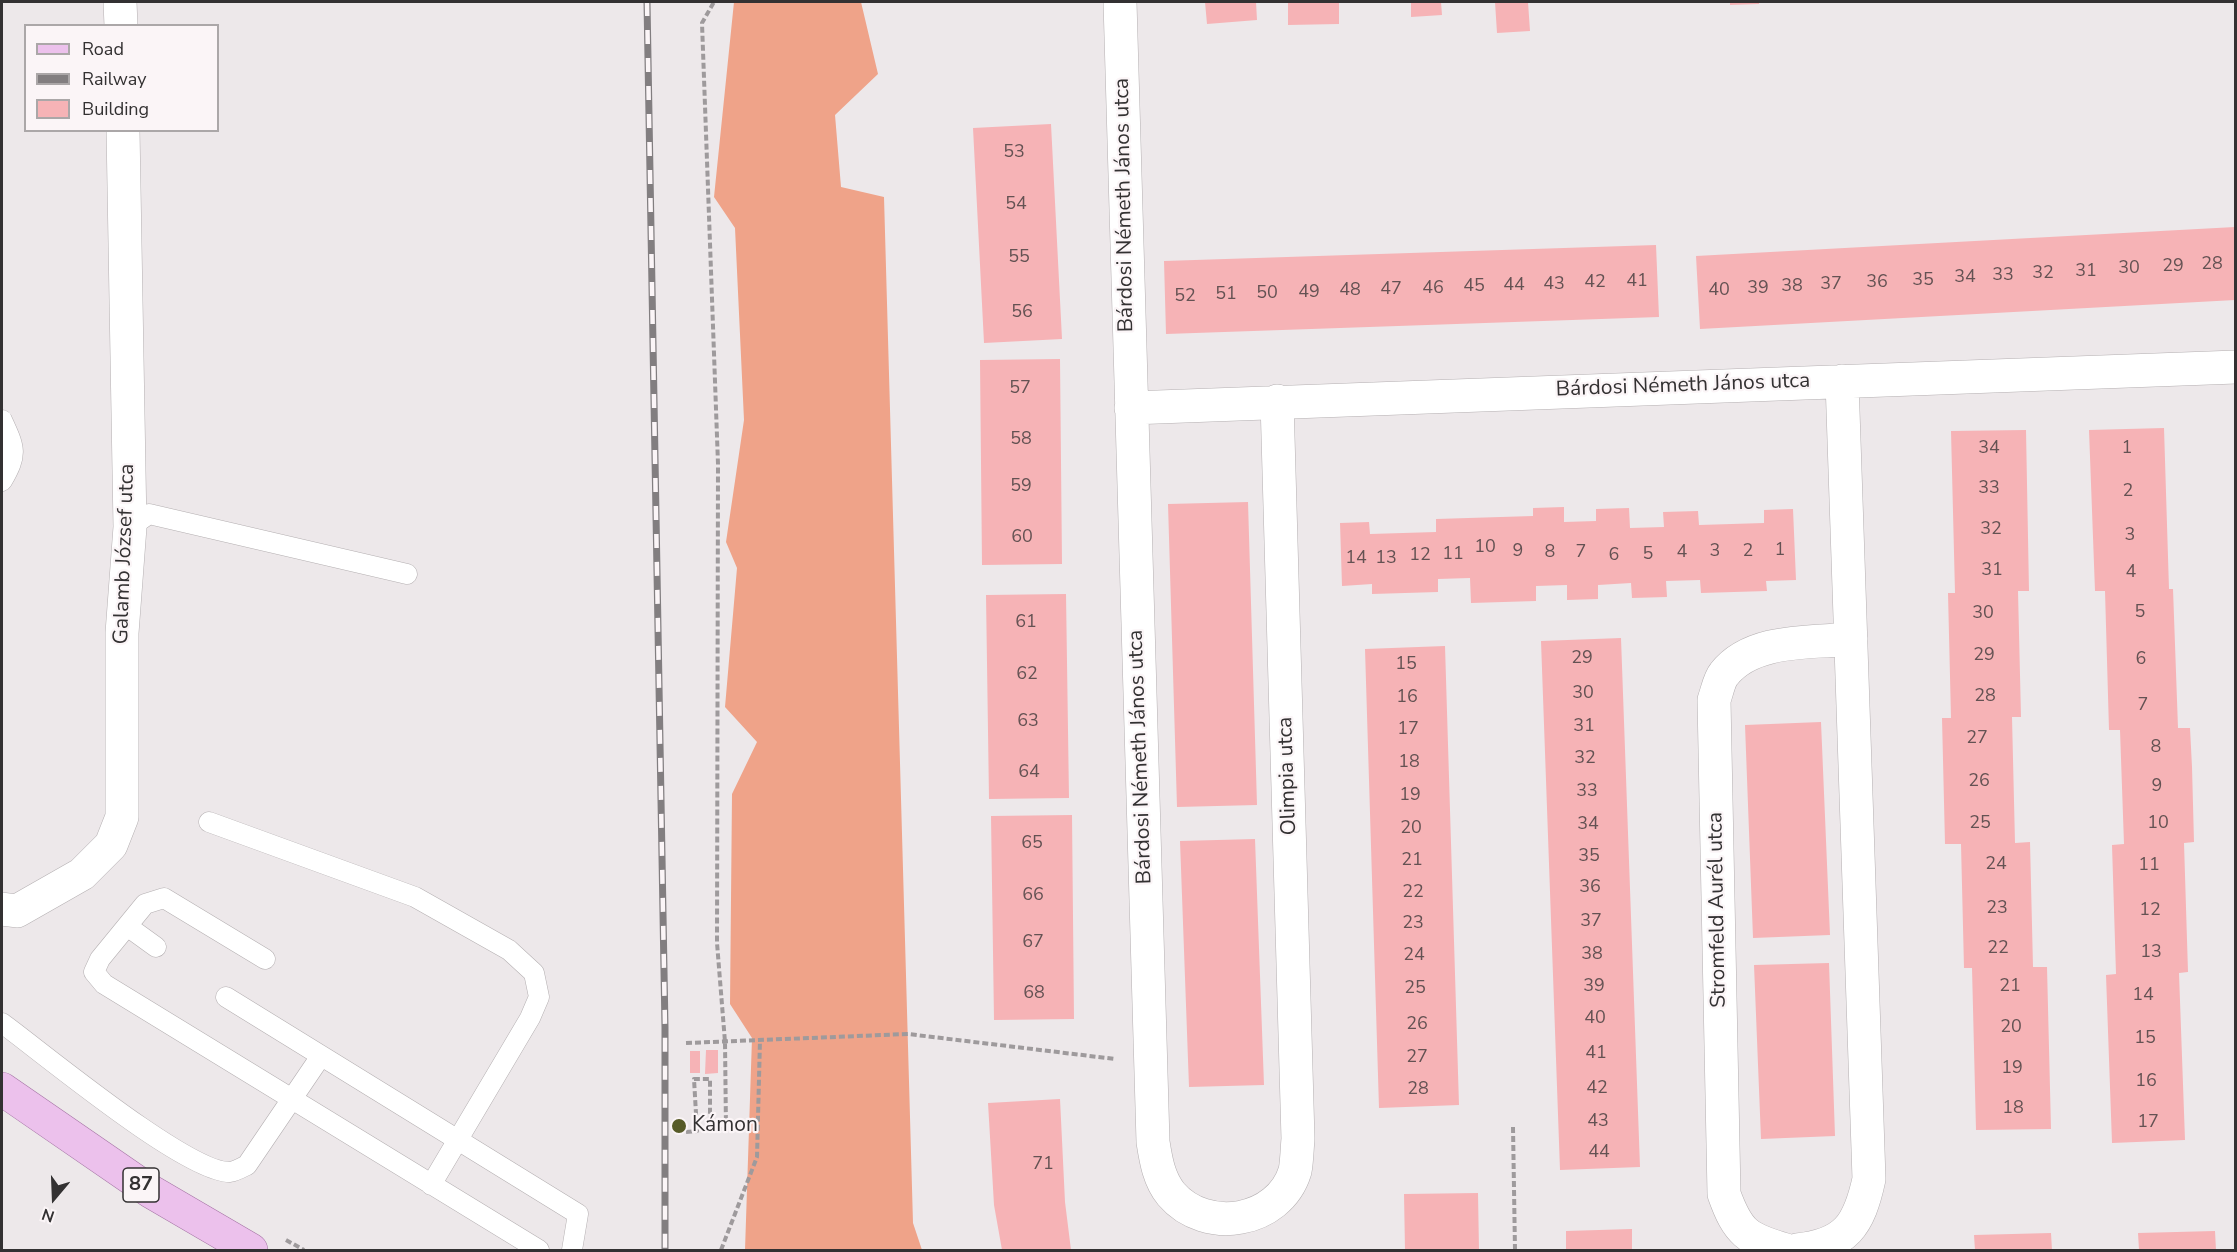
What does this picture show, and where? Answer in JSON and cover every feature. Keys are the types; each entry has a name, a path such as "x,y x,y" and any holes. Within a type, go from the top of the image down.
{"main road":[{"name":"87","path":"2,1089 150,1191 251,1251"}],"street":[{"path":"120,2 121,24"},
{"name":"Bárdosi Németh János utca","path":"1120,2 1152,1106"},
{"name":"Galamb József utca","path":"2,909 17,911 82,874 111,845 122,817 122,633 130,527 123,132"},
{"name":"Bárdosi Németh János utca","path":"1131,408 2235,367"},
{"path":"1797,1251 1823,1248 1848,1231 1863,1207 1869,1179 1842,381"},
{"name":"Olimpia utca","path":"1152,1106 1153,1142 1161,1177 1172,1194 1188,1208 1209,1216 1233,1219 1253,1216 1272,1206 1285,1190 1295,1170 1298,1120 1277,401"},
{"name":"Stromfeld Aurél utca","path":"1786,1251 1756,1242 1734,1222 1724,1194 1714,700 1723,674 1747,655 1773,647 1851,639"}],"lane":[{"path":"2,420 14,445 13,462 2,481"},
{"path":"130,527 149,514 407,574"},
{"path":"209,822 415,897 509,950 534,973 539,997 530,1018 431,1185"},
{"path":"265,959 164,898 145,904 100,959 94,972 104,984 539,1251"},
{"path":"127,926 156,946"},
{"path":"226,997 578,1214 572,1251"},
{"path":"2,1023 172,1149 207,1166 231,1172 247,1165 321,1056"}],"path":[{"path":"687,1132 697,1131 694,1079 710,1079 710,1129 726,1129 725,1042 717,943 718,464 702,23 714,2"},
{"path":"686,1043 908,1034 1150,1064"},
{"path":"721,1251 757,1157 760,1040"},
{"path":"1513,1127 1515,1251"}],"shaded area":[{"path":"734,2 861,2 878,74 835,115 841,187 884,197 913,1223 922,1250 745,1250 752,1038 730,1004 732,794 757,742 725,707 737,568 726,542 744,420 735,228 714,197"}],"building":[{"path":"1205,2 1256,2 1257,20 1207,24"},
{"path":"1288,2 1339,2 1339,24 1288,25"},
{"path":"1411,2 1441,2 1442,15 1411,17"},
{"path":"1495,2 1528,2 1530,31 1497,33"},
{"path":"1730,2 1759,2 1759,4 1730,5"},
{"path":"1051,124 1062,339 984,343 973,128"},
{"path":"2235,227 2235,300 1700,329 1696,256"},
{"path":"1656,245 1659,317 1166,334 1164,261"},
{"path":"1060,359 1062,564 982,565 980,360"},
{"path":"2164,428 2169,589 2173,589 2178,728 2190,728 2192,767 2194,842 2184,843 2188,972 2179,973 2185,1140 2112,1143 2106,975 2116,974 2112,845 2124,844 2120,730 2109,730 2105,591 2095,591 2089,430"},
{"path":"2026,430 2029,591 2018,591 2021,717 2012,717 2015,843 2030,842 2033,967 2047,967 2051,1129 1976,1130 1972,968 1964,968 1961,844 1945,844 1942,718 1951,718 1948,593 1955,593 1951,431"},
{"path":"1248,502 1257,805 1177,807 1168,504"},
{"path":"1564,507 1564,522 1596,521 1596,509 1629,508 1630,528 1664,527 1663,512 1698,511 1699,525 1764,523 1764,510 1793,509 1796,580 1766,581 1767,591 1701,593 1700,580 1666,581 1667,597 1632,598 1631,583 1598,585 1598,599 1567,600 1567,585 1536,586 1536,601 1471,603 1470,578 1438,579 1438,592 1372,594 1372,584 1342,586 1340,523 1369,522 1370,534 1436,532 1436,519 1533,516 1533,508"},
{"path":"1066,594 1069,798 989,799 986,595"},
{"path":"1621,638 1640,1167 1560,1170 1541,641"},
{"path":"1445,646 1459,1105 1379,1108 1365,649"},
{"path":"1821,722 1830,935 1753,938 1745,725"},
{"path":"1072,815 1074,1019 994,1020 991,816"},
{"path":"1255,839 1264,1085 1189,1087 1180,841"},
{"path":"1829,963 1835,1136 1761,1139 1754,965"},
{"path":"706,1050 718,1050 718,1073 705,1074"},
{"path":"690,1051 700,1051 700,1073 690,1073"},
{"path":"1060,1099 1065,1202 1071,1250 1002,1250 994,1205 988,1103"},
{"path":"1478,1193 1479,1250 1405,1250 1404,1194"},
{"path":"1632,1229 1632,1250 1566,1250 1566,1231"},
{"path":"2215,1231 2216,1250 2139,1250 2138,1233"},
{"path":"2051,1233 2052,1250 1975,1250 1974,1235"}],"railway":[{"path":"647,2 665,1027 665,1250"}],"place":[{"name":"Kámon","path":"679,1126"}]}
